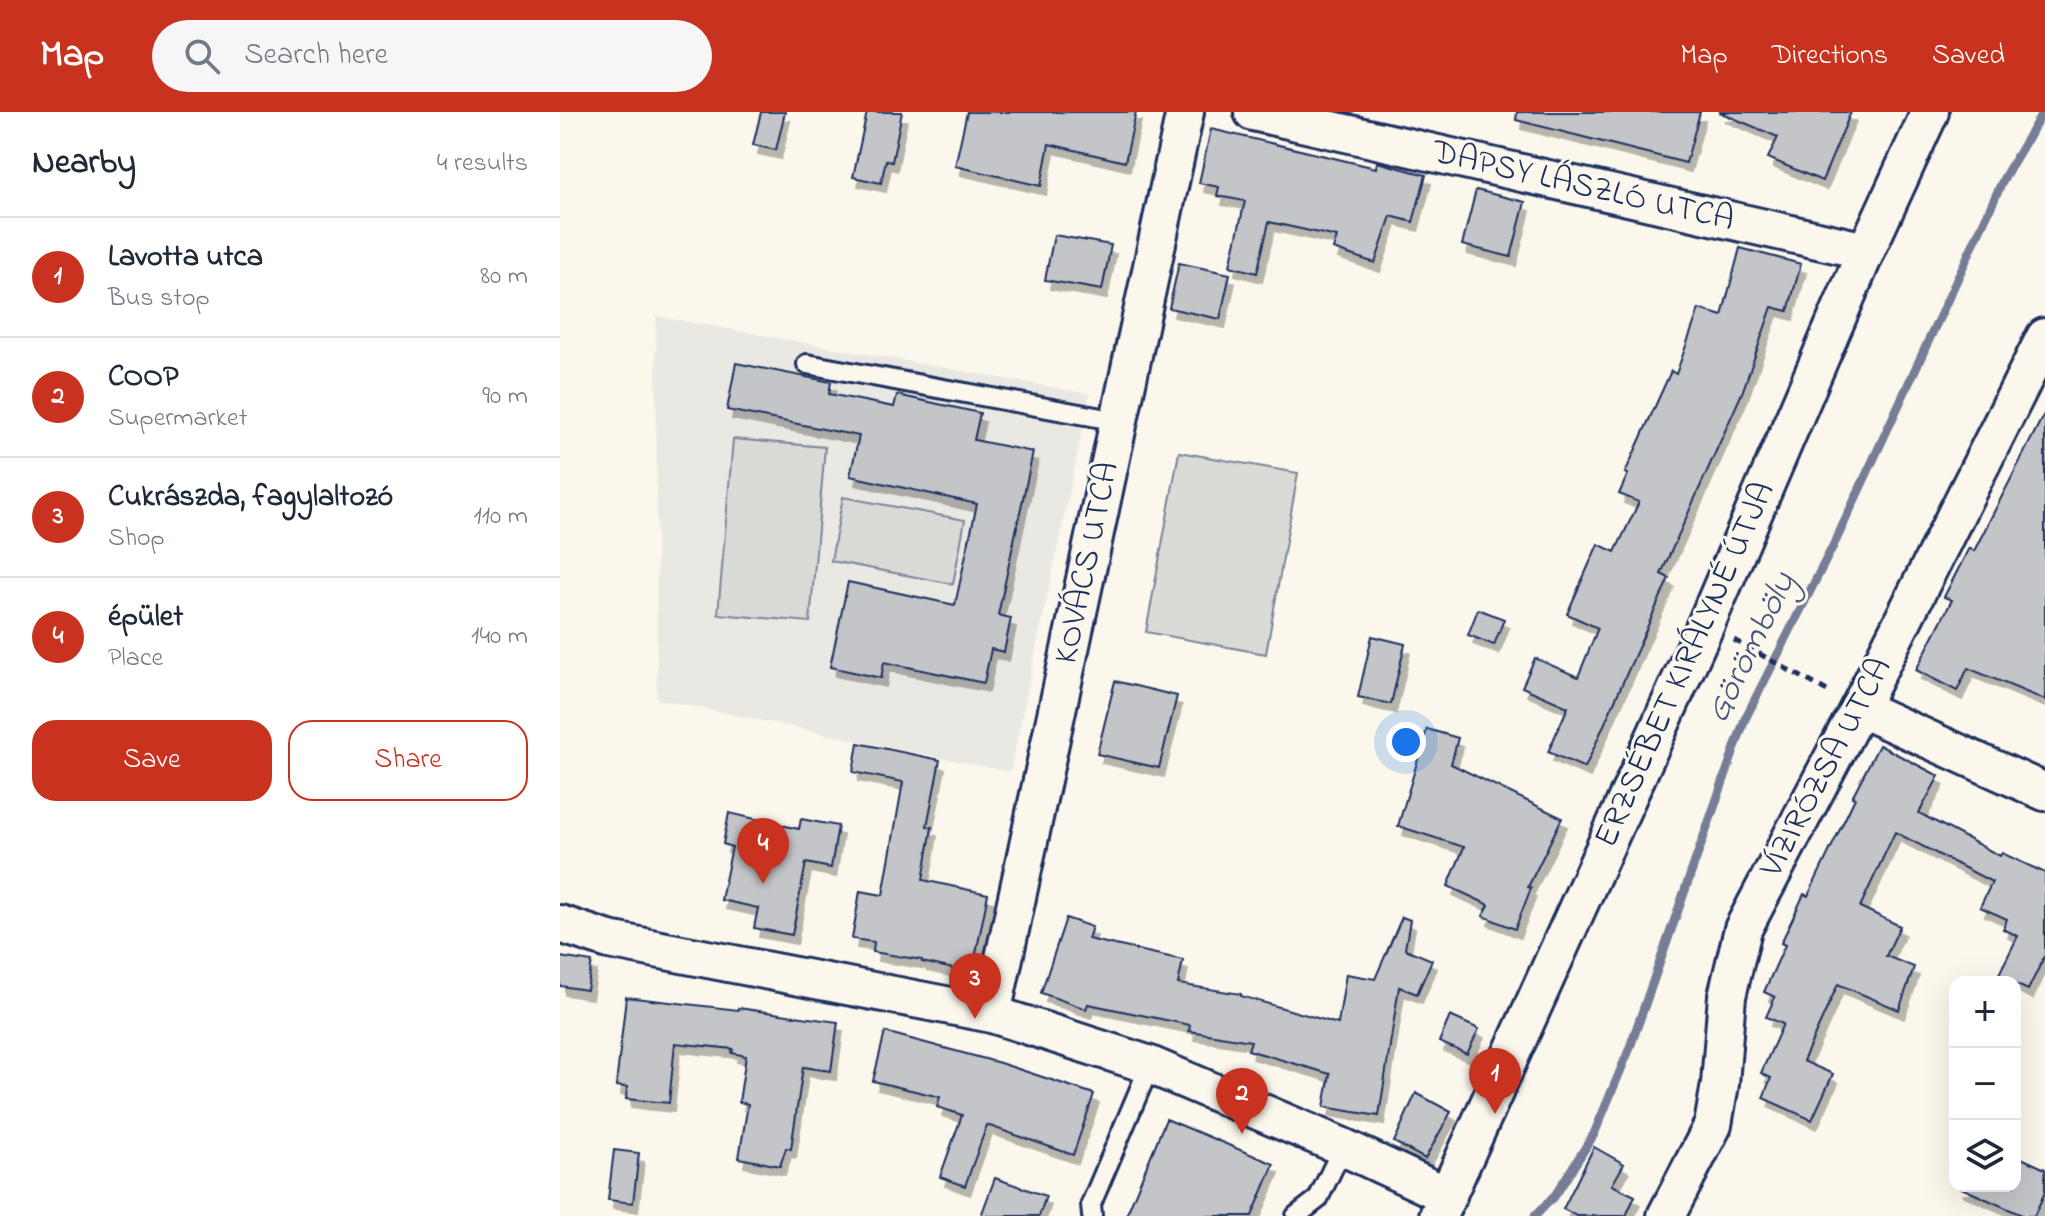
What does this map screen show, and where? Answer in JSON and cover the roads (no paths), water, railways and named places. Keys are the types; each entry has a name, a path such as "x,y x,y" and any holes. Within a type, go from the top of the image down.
{"street":[{"name":"KOVÁCS UTCA","path":"992,1014 1185,112"},
{"name":"DAPSY LÁSZLÓ UTCA","path":"1253,112 1866,251"},
{"name":"ERZSÉBET KIRÁLYNÉ ÚTJA","path":"1443,1206 1706,624 1866,251 1930,112"},
{"name":"VÍZIRÓZSA UTCA","path":"1666,1216 1713,1125 1720,1084 1727,996 1743,929 1859,708 2045,337"},
{"path":"1859,708 2045,792"},
{"path":"560,924 609,940 992,1014 1150,1065 1343,1147 1443,1206"}],"lane":[{"path":"807,364 1118,421"},
{"path":"1092,1216 1091,1204 1150,1065"},
{"path":"1296,1216 1318,1199 1343,1147"}],"waterway":[{"name":"Görömböly","path":"1535,1216 1556,1194 1594,1134 1629,1050 1745,719 1836,540 2005,176 2043,112"}],"place":[{"name":"épület","path":"763,884"},
{"name":"Cukrászda, fagylaltozó","path":"975,1019"},
{"name":"Lavotta utca","path":"1495,1114"},
{"name":"COOP","path":"1242,1134"}]}
